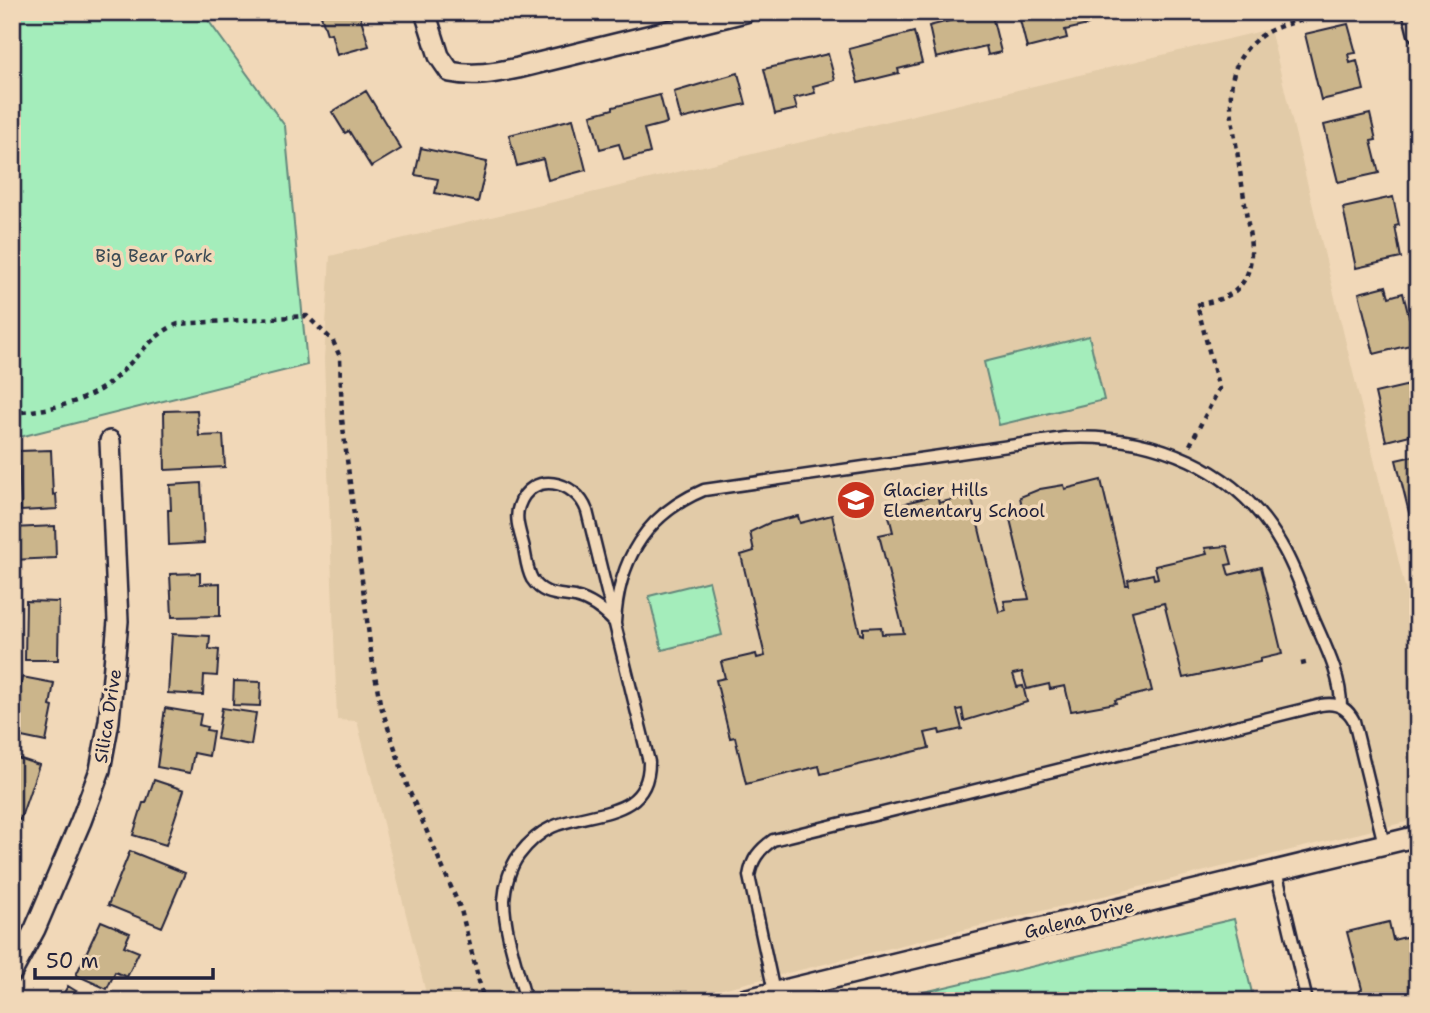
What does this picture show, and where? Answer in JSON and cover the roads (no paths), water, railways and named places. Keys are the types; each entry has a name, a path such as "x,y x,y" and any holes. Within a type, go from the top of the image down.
{"street":[{"path":"425,12 439,56 450,72 467,75 491,74 745,12"},
{"path":"1413,12 1418,32"},
{"name":"Silica Drive","path":"12,972 35,929 81,821 100,769 109,721 118,621 110,441"},
{"name":"Galena Drive","path":"739,1001 775,997 1418,836"}],"lane":[{"path":"615,623 622,575 637,544 660,516 675,504 704,489 1064,438 1093,436 1148,444 1209,471 1241,495 1269,526 1282,546 1337,677 1341,706 1354,721 1384,844"},
{"path":"526,1001 505,906 506,885 516,859 531,841 550,828 626,806 635,799 647,781 649,762 615,623 584,502 564,485 553,483 535,487 522,499 517,516 532,579 543,591 552,595 575,597 598,607 615,623"},
{"path":"775,997 749,876 757,854 773,840 1321,705 1341,706"},
{"path":"1276,871 1307,1001"}],"place":[{"name":"Glacier Hills Elementary School","path":"856,500"}],"park label":[{"name":"Big Bear Park","path":"154,256"}]}
